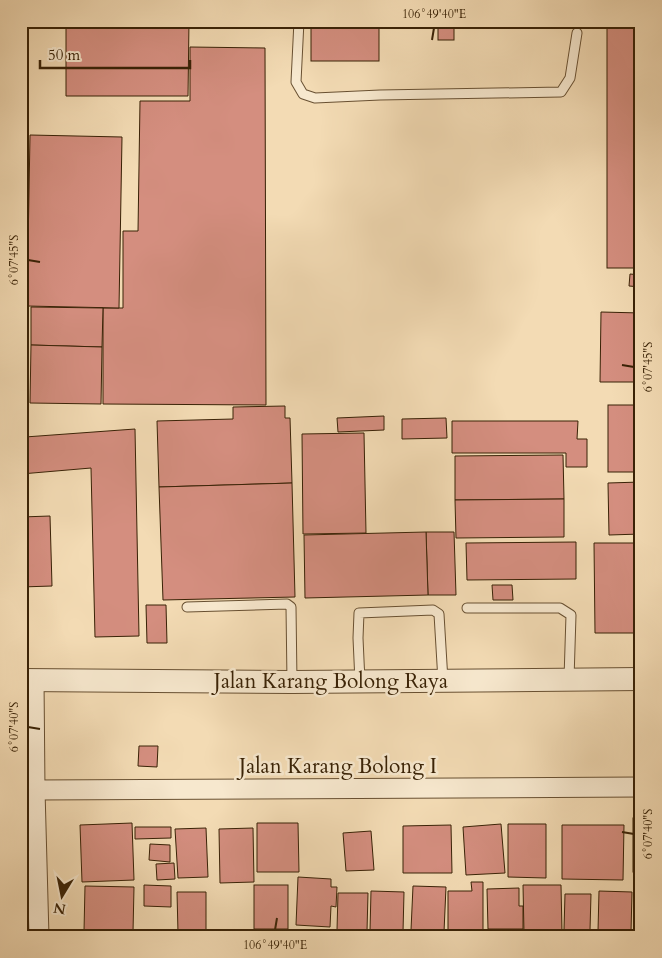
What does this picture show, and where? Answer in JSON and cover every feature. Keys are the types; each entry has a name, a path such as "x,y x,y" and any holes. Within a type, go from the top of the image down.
{"street":[{"name":"Jalan Karang Bolong Raya","path":"28,680 360,682 641,679"},
{"path":"28,680 35,790 39,937"},
{"name":"Jalan Karang Bolong I","path":"35,790 641,787"}],"lane":[{"path":"299,21 296,82 303,94 315,98 561,92 570,78 577,33"},
{"path":"187,607 288,604 291,607 292,682"},
{"path":"467,608 560,608 567,611 571,615 569,679"},
{"path":"360,682 359,614 364,612 433,610 439,614 443,681"}],"building":[{"path":"66,21 189,21 188,96 66,96"},
{"path":"311,21 379,21 379,61 311,61"},
{"path":"438,21 454,21 454,40 438,40"},
{"path":"607,21 641,21 641,268 607,268"},
{"path":"190,47 265,48 266,405 103,404 103,308 123,308 123,231 138,231 140,101 190,101"},
{"path":"30,135 122,137 119,308 27,306"},
{"path":"630,274 641,275 641,287 629,286"},
{"path":"31,307 103,308 102,347 31,345"},
{"path":"601,312 641,313 641,382 600,382"},
{"path":"31,345 102,347 101,404 30,403"},
{"path":"608,405 641,405 641,472 608,472"},
{"path":"285,406 285,418 290,418 292,483 159,487 157,421 233,419 233,407"},
{"path":"384,416 384,430 338,432 337,418"},
{"path":"446,418 447,438 402,439 402,419"},
{"path":"452,421 578,421 577,439 587,439 587,467 566,467 566,453 452,453"},
{"path":"135,429 139,636 95,637 91,468 21,474 21,455 25,437"},
{"path":"364,433 366,533 303,534 302,434"},
{"path":"563,455 564,499 455,500 455,456"},
{"path":"641,482 641,534 609,535 608,483"},
{"path":"292,483 295,597 163,600 159,487"},
{"path":"564,499 564,537 456,538 455,500"},
{"path":"50,516 52,586 21,587 21,517"},
{"path":"426,532 454,532 456,595 428,595"},
{"path":"426,532 428,595 305,598 304,535"},
{"path":"576,542 576,579 467,580 466,543"},
{"path":"594,543 641,543 641,633 595,633"},
{"path":"492,585 512,585 513,600 493,600"},
{"path":"146,605 166,605 167,643 147,643"},
{"path":"139,746 158,746 157,767 138,766"},
{"path":"633,818 641,818 641,872 633,872"},
{"path":"132,823 134,880 82,882 80,825"},
{"path":"257,823 298,823 299,872 257,872"},
{"path":"501,824 505,873 466,875 463,827"},
{"path":"508,824 546,824 546,878 508,877"},
{"path":"451,825 452,873 403,873 403,826"},
{"path":"562,825 624,825 623,880 562,879"},
{"path":"135,827 171,827 171,838 135,839"},
{"path":"206,828 208,877 178,878 175,829"},
{"path":"253,828 254,882 220,883 219,829"},
{"path":"371,831 374,870 346,871 343,833"},
{"path":"150,844 170,845 170,862 149,860"},
{"path":"174,863 175,879 157,880 156,864"},
{"path":"298,877 331,879 331,887 337,887 336,907 331,906 330,927 296,925"},
{"path":"471,882 483,882 483,932 448,932 448,891 472,891"},
{"path":"144,885 171,886 171,907 144,906"},
{"path":"254,885 288,885 288,929 254,929"},
{"path":"523,885 561,885 562,933 524,933"},
{"path":"85,886 134,887 133,932 84,931"},
{"path":"413,886 446,887 444,932 411,930"},
{"path":"640,887 641,887 641,925"},
{"path":"519,888 519,906 523,906 523,929 488,929 487,889"},
{"path":"371,891 404,892 403,932 370,931"},
{"path":"599,891 632,892 631,932 598,931"},
{"path":"177,892 206,892 206,933 178,933"},
{"path":"338,893 368,893 367,931 337,930"},
{"path":"565,894 591,894 590,930 564,930"}]}
